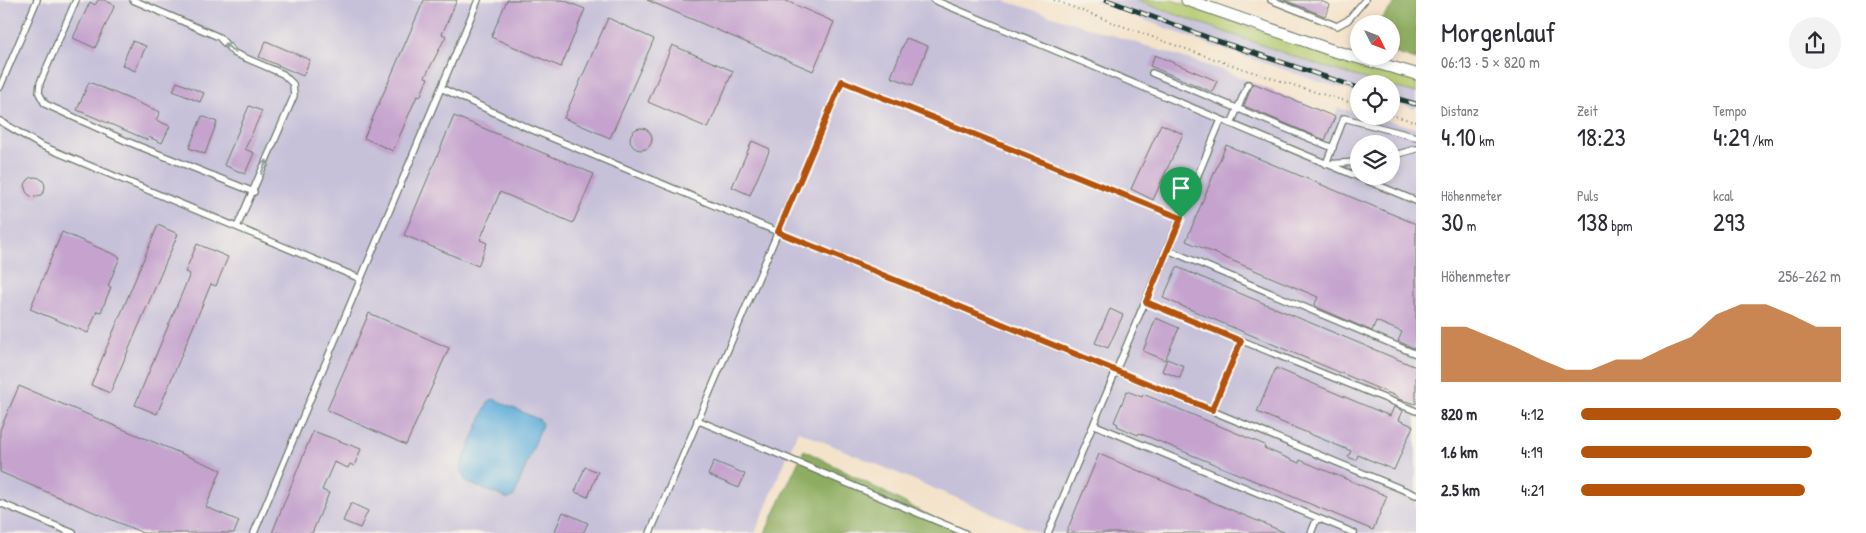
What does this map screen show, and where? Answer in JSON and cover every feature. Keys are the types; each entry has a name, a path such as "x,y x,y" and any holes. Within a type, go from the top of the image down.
{"street":[{"path":"1187,0 1334,51 1416,74"}],"lane":[{"path":"0,87 37,0"},
{"path":"76,0 40,83 39,93 45,104 126,141 254,192"},
{"path":"133,0 219,37 234,53 289,78 293,84 294,96 237,228"},
{"path":"254,533 478,0"},
{"path":"934,0 1416,201"},
{"path":"1271,0 1337,26 1348,20 1364,0"},
{"path":"1152,73 1333,148"},
{"path":"650,533 842,81 1181,218"},
{"path":"1231,124 1248,84"},
{"path":"441,88 528,128 1416,495"},
{"path":"1326,164 1344,118 1416,137"},
{"path":"1048,533 1095,425 1221,120"},
{"path":"0,121 40,145 361,279"},
{"path":"1400,153 1416,148"},
{"path":"1326,164 1350,163"},
{"path":"1168,250 1416,354"},
{"path":"1146,302 1416,411"},
{"path":"1212,410 1241,341"},
{"path":"697,420 965,533"},
{"path":"1095,425 1354,533"},
{"path":"0,503 73,533"},
{"path":"1310,533 1317,518"}],"path":[{"path":"1054,0 1172,46 1286,84 1350,102"},
{"path":"1400,118 1416,122"}],"shaded area":[{"path":"0,0 1002,0 1222,70 1334,117 1338,108 1350,111 1350,125 1400,124 1416,128 1416,533 1039,533 798,431 755,533 0,533"},
{"path":"1092,0 1135,0 1318,65 1352,75 1350,75 1350,90 1320,82 1199,41"},
{"path":"1400,89 1416,93 1416,109 1400,105"}],"green space":[{"path":"1135,0 1172,0 1350,61 1350,65 1365,65 1416,79 1416,93 1400,89 1400,75 1352,75 1318,65"},
{"path":"1398,0 1416,0 1416,60 1400,55 1400,15 1384,15"},
{"path":"804,450 962,533 765,533"}],"water":[{"path":"493,399 540,420 542,425 514,496 509,499 466,482 460,468 488,402"}],"building":[{"path":"98,0 104,0 115,5 95,48 73,38 90,2 95,5"},
{"path":"424,0 457,0 442,34 446,36 425,77 428,78 420,97 417,96 393,151 364,138"},
{"path":"507,0 563,0 585,9 561,67 491,37"},
{"path":"647,0 784,0 834,22 813,71"},
{"path":"1284,0 1319,0 1330,5 1325,16"},
{"path":"608,18 654,39 610,138 564,118"},
{"path":"906,38 928,46 913,85 891,77"},
{"path":"132,41 146,46 135,71 122,65"},
{"path":"266,41 310,60 303,76 259,57"},
{"path":"672,45 733,71 708,128 648,102"},
{"path":"1155,55 1217,81 1212,92 1150,66"},
{"path":"89,82 160,112 156,120 170,126 162,143 149,137 148,140 77,110"},
{"path":"177,82 204,93 200,102 173,91"},
{"path":"1253,83 1335,117 1325,140 1244,106"},
{"path":"249,106 262,111 245,149 254,153 245,174 224,165"},
{"path":"202,116 217,122 205,154 189,148"},
{"path":"454,116 594,174 573,223 500,192 480,240 487,243 478,266 404,235"},
{"path":"1161,124 1183,134 1153,200 1131,189"},
{"path":"641,128 649,131 652,139 649,147 641,150 633,147 630,139 633,131"},
{"path":"752,141 770,149 750,195 732,187"},
{"path":"1226,145 1416,224 1416,349 1398,341 1402,332 1376,321 1372,331 1314,306 1318,297 1186,241"},
{"path":"35,177 42,180 45,187 42,194 35,197 28,194 25,187 28,180"},
{"path":"158,225 178,234 110,393 91,385"},
{"path":"62,232 120,257 108,286 111,287 101,312 97,311 88,333 30,309"},
{"path":"197,244 228,257 216,286 211,284 157,414 135,405 190,274 185,272"},
{"path":"1177,267 1416,367 1416,404 1398,399 1398,397 1163,298"},
{"path":"1110,309 1123,315 1108,348 1095,343"},
{"path":"369,313 449,348 406,445 327,410"},
{"path":"1156,318 1179,328 1165,360 1143,351"},
{"path":"1167,359 1184,366 1180,378 1162,371"},
{"path":"1276,368 1390,416 1394,407 1403,411 1399,420 1413,426 1394,470 1358,455 1356,460 1348,457 1351,451 1257,412"},
{"path":"19,386 221,470 206,507 239,521 234,533 143,533 0,472 0,430"},
{"path":"1127,391 1142,397 1143,394 1265,445 1264,448 1299,463 1300,460 1387,496 1373,530 1139,433 1138,435 1117,426 1118,424 1114,422"},
{"path":"313,431 361,449 354,466 350,464 348,468 334,462 322,490 329,493 312,533 272,533"},
{"path":"1099,454 1286,533 1066,533"},
{"path":"714,461 745,474 739,488 708,475"},
{"path":"585,467 598,472 588,497 575,492"},
{"path":"351,503 368,511 360,528 343,521"},
{"path":"563,512 588,523 583,533 554,533"}],"railway":[{"path":"1107,0 1212,39 1350,85"},
{"path":"1400,100 1416,104"}],"route":[{"path":"842,81 1181,218 1146,302 1241,341 1212,410 778,232 842,81"}]}
